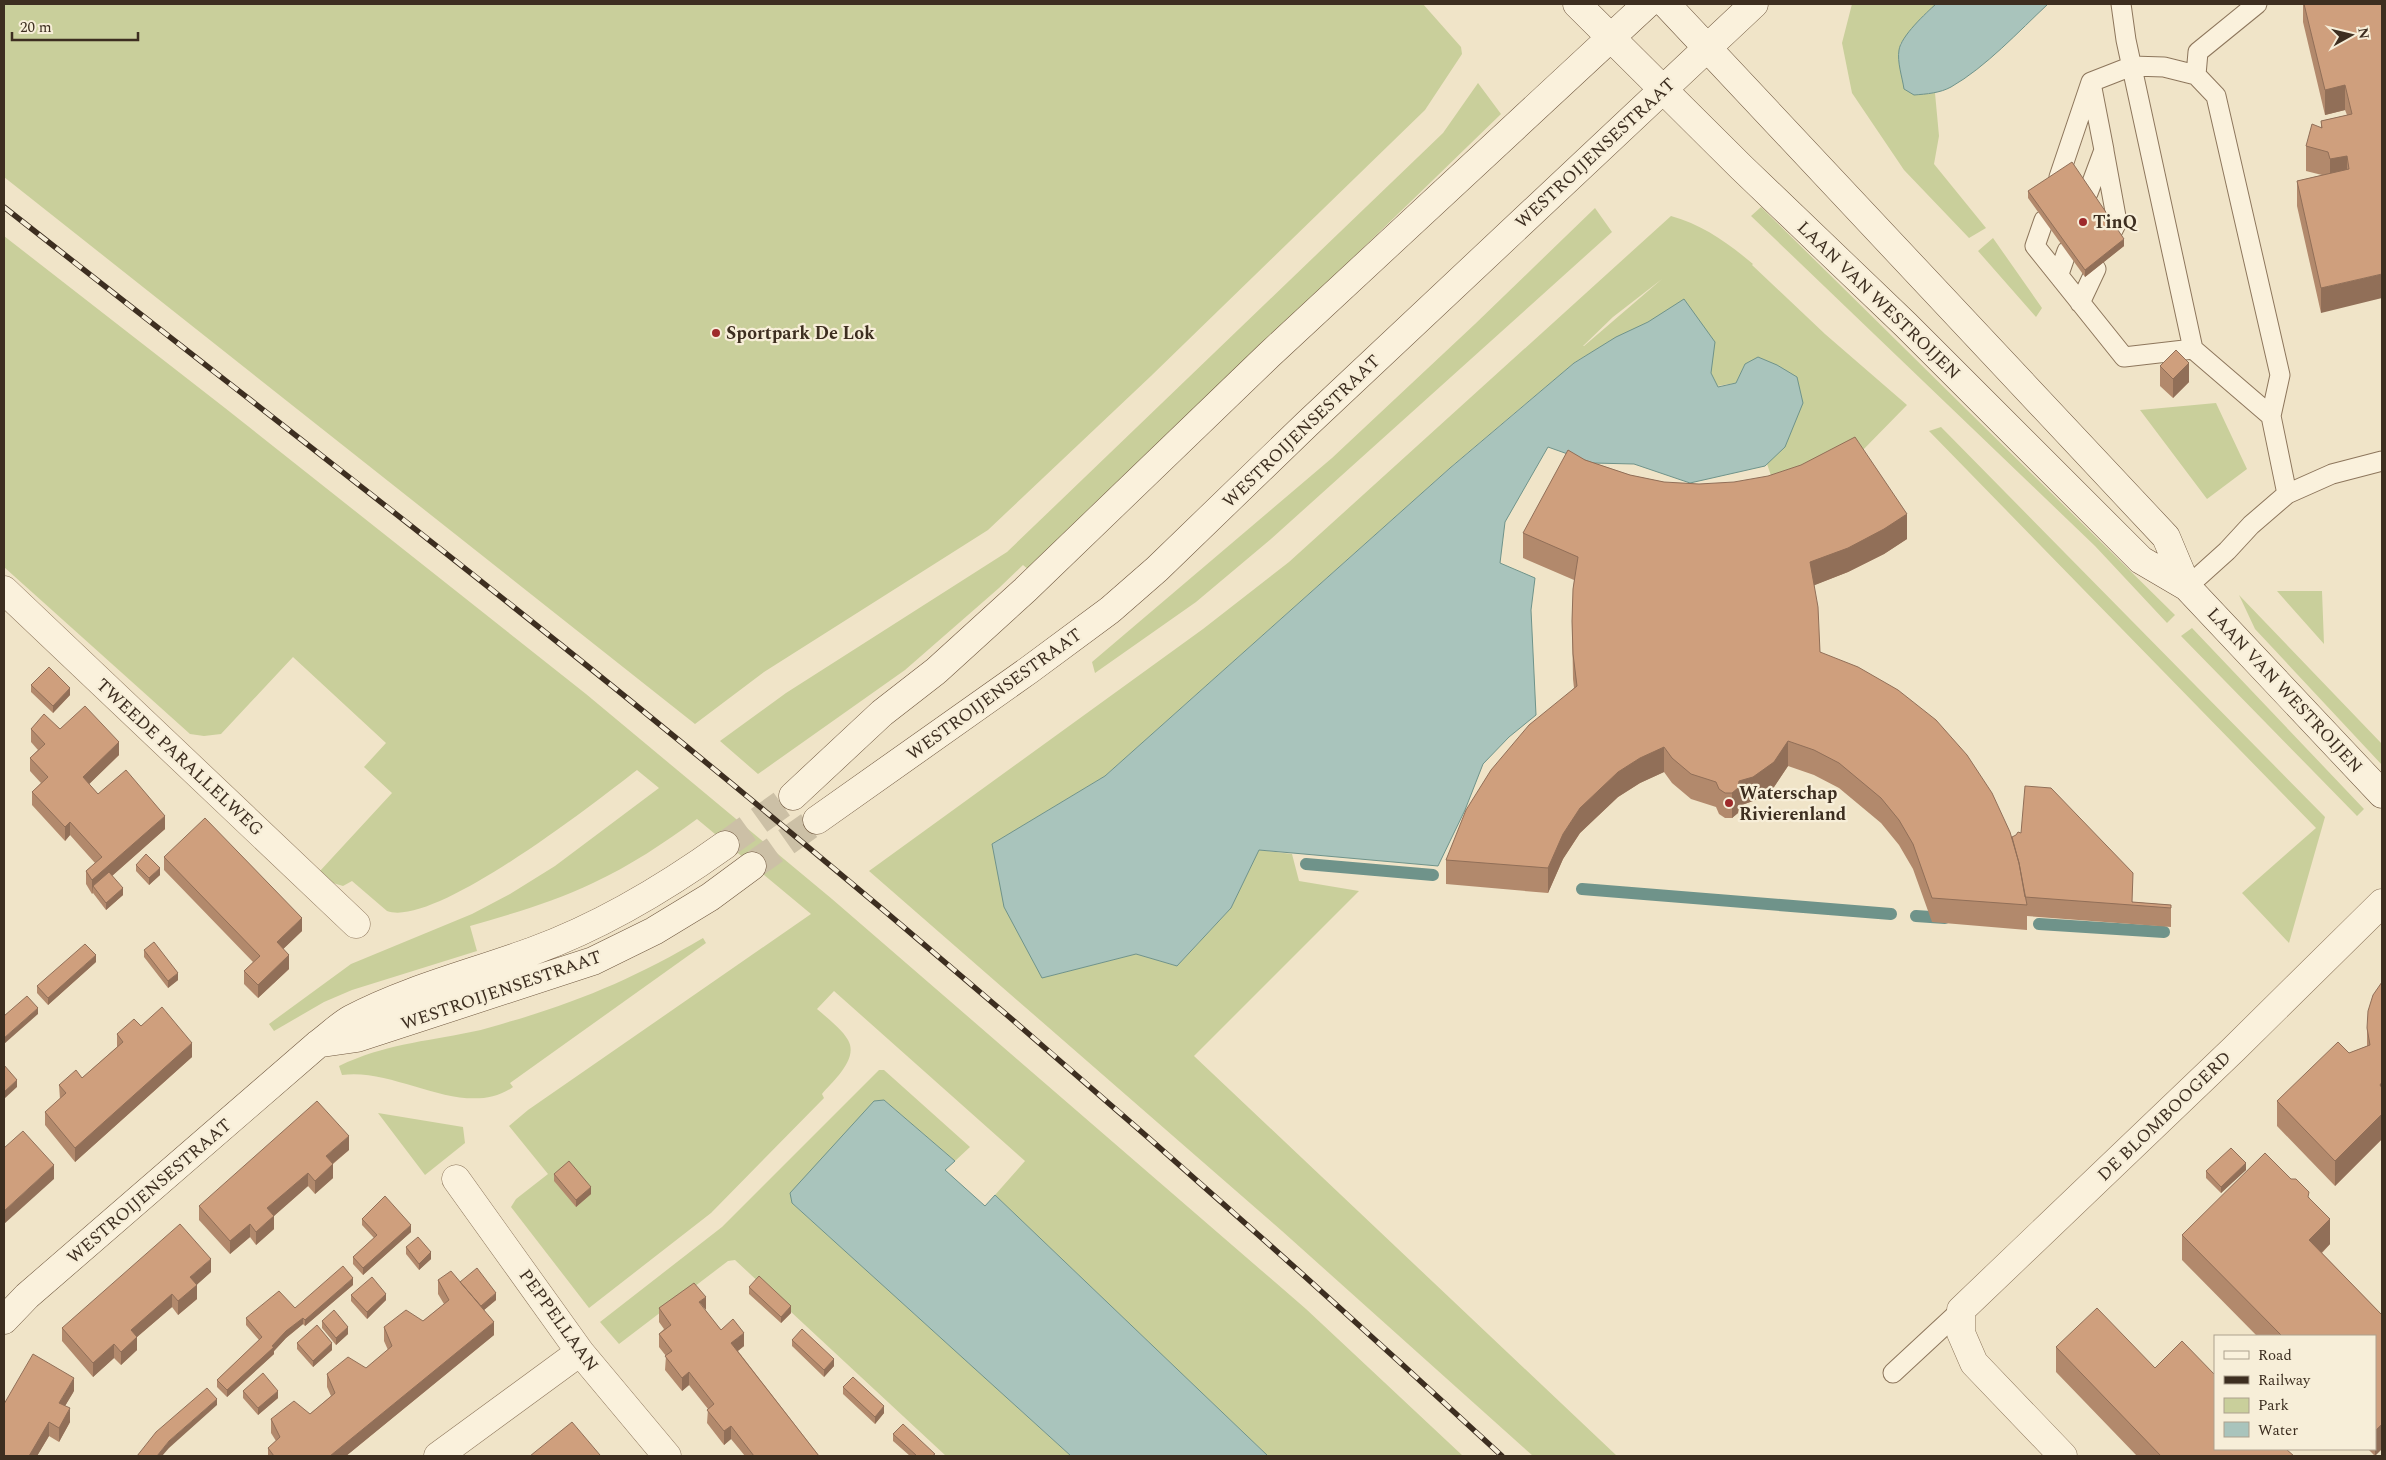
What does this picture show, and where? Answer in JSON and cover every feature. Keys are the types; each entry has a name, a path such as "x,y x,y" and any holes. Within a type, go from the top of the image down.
{"main road":[{"name":"LAAN VAN WESTROIJEN","path":"1577,4 1906,325 2141,560 2187,587 2382,794"},
{"path":"793,796 882,713 936,671 1025,590 1269,355 1647,4"},
{"name":"LAAN VAN WESTROIJEN","path":"1666,4 2166,537 2187,587"},
{"name":"WESTROIJENSESTRAAT","path":"817,820 1030,670 1137,586 1754,4"},
{"name":"TWEEDE PARALLELWEG","path":"4,590 356,924"},
{"name":"WESTROIJENSESTRAAT","path":"4,1320 27,1296 318,1044 349,1020 380,1005 534,951 582,931 681,876 725,845"},
{"name":"WESTROIJENSESTRAAT","path":"318,1044 357,1038 594,961 654,931 710,897 752,866"},
{"name":"DE BLOMBOOGERD","path":"1961,1322 2382,903"},
{"name":"PEPPELLAAN","path":"456,1179 580,1352 667,1456"},
{"path":"1961,1322 1974,1363 2063,1456"},
{"path":"438,1456 580,1352"}],"lane":[{"path":"2121,4 2132,66 2193,349 2271,416"},
{"path":"2196,76 2198,52 2257,4"},
{"path":"2091,82 2132,66 2164,67 2196,76 2216,96 2280,375 2271,416 2287,494"},
{"path":"2091,82 2116,222 2114,230"},
{"path":"2059,177 2091,82"},
{"path":"2088,193 2104,150"},
{"path":"2044,220 2035,246 2124,357 2193,349"},
{"path":"2059,274 2067,251"},
{"path":"2080,303 2096,269"},
{"path":"2187,587 2227,551 2251,524 2287,494 2332,474 2382,461"},
{"path":"1894,1373 1961,1322"}],"green space":[{"name":"Sportpark De Lok","path":"4,4 1423,4 1461,47 1462,54 1425,110 1151,376 988,530 764,672 695,724 4,177"},
{"path":"1852,4 1936,4 1922,17 1900,44 1914,95 1935,93 1939,136 1934,164 1986,228 1969,238 1904,170 1852,93 1842,43"},
{"path":"1478,83 1501,114 1030,571 1023,565 905,670 758,774 720,741 786,693 1007,552 1443,133"},
{"path":"1761,207 2175,615 2167,623 2095,546 1751,216"},
{"path":"1595,208 1612,232 1271,539 1196,602 1095,673 1092,662 1332,458"},
{"path":"1671,216 1694,224 1725,242 1744,256 1825,334 1907,405 1859,454 1776,490 1767,464 1785,445 1801,399 1796,377 1777,365 1745,364 1736,383 1717,386 1711,373 1648,322 1612,340 1575,362 1453,465 1105,776 992,844 1042,978 1136,954 1177,966 1231,908 1259,850 1292,854 1299,881 1359,891 1194,1056 1617,1456 1533,1456 1282,1231 869,871 1203,629 1289,562","holes":["1662,279 1584,346 1613,317"]},
{"path":"4,236 225,408 586,694 832,899 1306,1309 1463,1456 1268,1456 995,1195 1025,1161 834,991 817,1009 848,1040 850,1055 848,1062 838,1076 822,1094 824,1098 711,1213 589,1308 511,1207 516,1199 548,1174 509,1126 528,1110 811,914 697,819 646,854 593,883 548,902 470,926 477,951 352,990 324,1002 274,1031 269,1024 351,964 472,914 510,894 555,866 659,788 637,770 588,808 515,859 440,901 410,911 387,911 352,881 343,886 333,883 320,871 392,793 364,767 386,743 293,657 221,734 204,736 190,734 4,567"},
{"path":"1993,238 2042,308 2036,317 1978,251"},
{"path":"2216,403 2247,469 2207,499 2140,410"},
{"path":"1941,427 2325,817 2289,943 2242,893 2316,828 1929,431"},
{"path":"2277,591 2322,591 2324,644"},
{"path":"2239,595 2382,744 2382,765 2255,629"},
{"path":"2192,628 2364,809 2357,816 2181,636"},
{"path":"703,938 706,943 510,1083 513,1087 494,1096 473,1098 452,1096 385,1078 342,1075 339,1066 372,1053 388,1048 483,1029 568,1003 635,974"},
{"path":"879,1070 884,1070 970,1147 955,1161 884,1100 792,1203 1071,1456 946,1456 735,1260 728,1261 619,1344 600,1322 722,1227"},
{"path":"378,1113 463,1127 465,1143 425,1175"}],"water":[{"path":"1936,4 2048,4 2002,48 1964,79 1942,91 1914,95 1904,89 1899,64 1899,50 1904,38"},
{"path":"1684,299 1715,342 1711,373 1718,387 1736,383 1745,364 1758,357 1777,365 1797,377 1803,403 1785,447 1765,466 1690,483 1634,464 1593,463 1548,447 1505,522 1500,563 1535,578 1531,610 1536,715 1509,737 1483,764 1465,810 1438,866 1259,850 1231,908 1177,966 1136,954 1042,978 1004,907 992,844 1105,776 1450,468 1574,363 1616,337 1648,322"},
{"path":"884,1100 955,1161 945,1170 985,1206 995,1195 1268,1456 1071,1456 792,1203 790,1193 874,1101"}],"building":[{"path":"2304,4 2382,4 2382,274 2321,288 2297,181 2349,169 2347,156 2330,159 2328,152 2306,146 2312,124 2322,128 2321,121 2352,114 2345,85 2325,90"},
{"path":"2072,162 2124,239 2085,270 2028,191"},
{"path":"2176,350 2189,363 2173,379 2160,366"},
{"path":"1855,437 1907,514 1884,529 1848,548 1810,562 1818,607 1820,652 1858,667 1898,690 1936,720 1967,755 1992,793 2010,832 2019,863 2027,905 1932,898 1913,844 1899,820 1881,798 1839,763 1814,750 1788,741 1774,762 1753,777 1739,781 1738,788 1732,793 1725,793 1719,789 1716,782 1691,774 1672,758 1664,747 1640,758 1618,772 1580,808 1563,834 1548,868 1446,860 1466,810 1491,770 1529,725 1577,686 1573,654 1572,621 1573,589 1578,557 1523,533 1568,450 1585,460 1630,475 1664,482 1699,484 1734,482 1768,476 1801,465"},
{"path":"49,667 70,688 53,706 31,685"},
{"path":"85,706 119,742 83,777 98,794 126,770 165,816 92,880 86,871 102,857 70,822 65,827 32,792 48,777 30,758 45,744 31,729 44,714 60,729"},
{"path":"2025,786 2051,788 2133,873 2132,902 2171,905 2171,908 2025,897 2012,837 2018,832 2021,833"},
{"path":"205,818 302,918 277,942 289,955 258,985 244,971 260,956 164,857"},
{"path":"146,854 160,868 149,878 136,865"},
{"path":"109,872 123,888 106,903 93,886"},
{"path":"154,942 178,973 168,981 144,950"},
{"path":"85,944 96,955 48,998 37,986"},
{"path":"2382,982 2382,1082 2380,1085 2382,1088 2382,1114 2335,1161 2277,1101 2338,1042 2349,1053 2370,1045 2367,1028 2368,1011 2373,995"},
{"path":"27,996 38,1008 4,1038 4,1016"},
{"path":"162,1007 192,1043 75,1148 45,1112 66,1093 59,1085 76,1070 82,1078 123,1042 117,1034 134,1019 141,1026"},
{"path":"4,1065 17,1080 4,1092"},
{"path":"317,1101 349,1136 326,1156 333,1164 315,1181 308,1173 267,1208 274,1216 256,1232 250,1224 230,1241 199,1206"},
{"path":"23,1131 54,1165 4,1211 4,1148"},
{"path":"2231,1148 2246,1163 2221,1187 2206,1171"},
{"path":"2265,1153 2291,1179 2296,1179 2309,1192 2308,1197 2330,1219 2309,1240 2382,1315 2382,1424 2376,1430 2376,1335 2281,1335 2182,1235"},
{"path":"569,1161 591,1187 576,1200 554,1174"},
{"path":"385,1196 411,1225 363,1268 353,1257 377,1235 362,1219"},
{"path":"180,1224 211,1259 190,1277 197,1285 178,1301 172,1294 131,1330 137,1337 121,1352 114,1344 93,1363 62,1328"},
{"path":"418,1237 431,1252 419,1264 406,1247"},
{"path":"343,1266 353,1278 305,1320 303,1318 286,1331 272,1346 274,1347 227,1390 217,1380 262,1337 246,1318 279,1291 295,1308"},
{"path":"477,1268 496,1293 481,1306 460,1282"},
{"path":"451,1271 494,1322 330,1456 274,1456 268,1448 280,1437 271,1419 294,1401 310,1414 335,1393 327,1374 348,1357 366,1368 392,1346 384,1327 406,1310 423,1321 449,1300 438,1280"},
{"path":"759,1276 791,1306 781,1317 749,1287"},
{"path":"372,1277 386,1294 367,1312 351,1295"},
{"path":"694,1283 706,1297 699,1302 721,1330 733,1319 744,1333 731,1343 819,1456 754,1456 731,1426 724,1431 707,1410 714,1404 689,1372 682,1378 665,1356 672,1351 659,1334 671,1325 659,1308"},
{"path":"2097,1308 2155,1368 2182,1341 2214,1374 2214,1450 2287,1450 2294,1456 2161,1456 2056,1347"},
{"path":"334,1310 348,1327 336,1338 322,1321"},
{"path":"317,1325 332,1343 313,1361 297,1343"},
{"path":"802,1329 834,1359 824,1370 792,1340"},
{"path":"33,1354 74,1378 59,1403 70,1408 59,1428 49,1422 29,1456 4,1456 4,1404"},
{"path":"263,1373 278,1391 258,1408 243,1391"},
{"path":"853,1377 884,1406 875,1417 843,1387"},
{"path":"207,1388 217,1399 169,1441 157,1456 137,1456 156,1432"},
{"path":"572,1422 600,1455 530,1456"},
{"path":"903,1424 935,1454 932,1456 917,1456 893,1434"}],"waterway":[{"path":"1306,864 1433,875"},
{"path":"1582,889 1891,914"},
{"path":"1916,916 1945,918"},
{"path":"2039,924 2164,932"}],"tunnel":[{"path":"725,845 793,796"},
{"path":"752,866 817,820"}],"railway":[{"path":"4,207 564,647 753,801 971,984 1186,1170 1502,1456"}],"place":[{"name":"TinQ","path":"2083,222"},
{"name":"Sportpark De Lok","path":"716,333"},
{"name":"Waterschap Rivierenland","path":"1729,803"}]}
